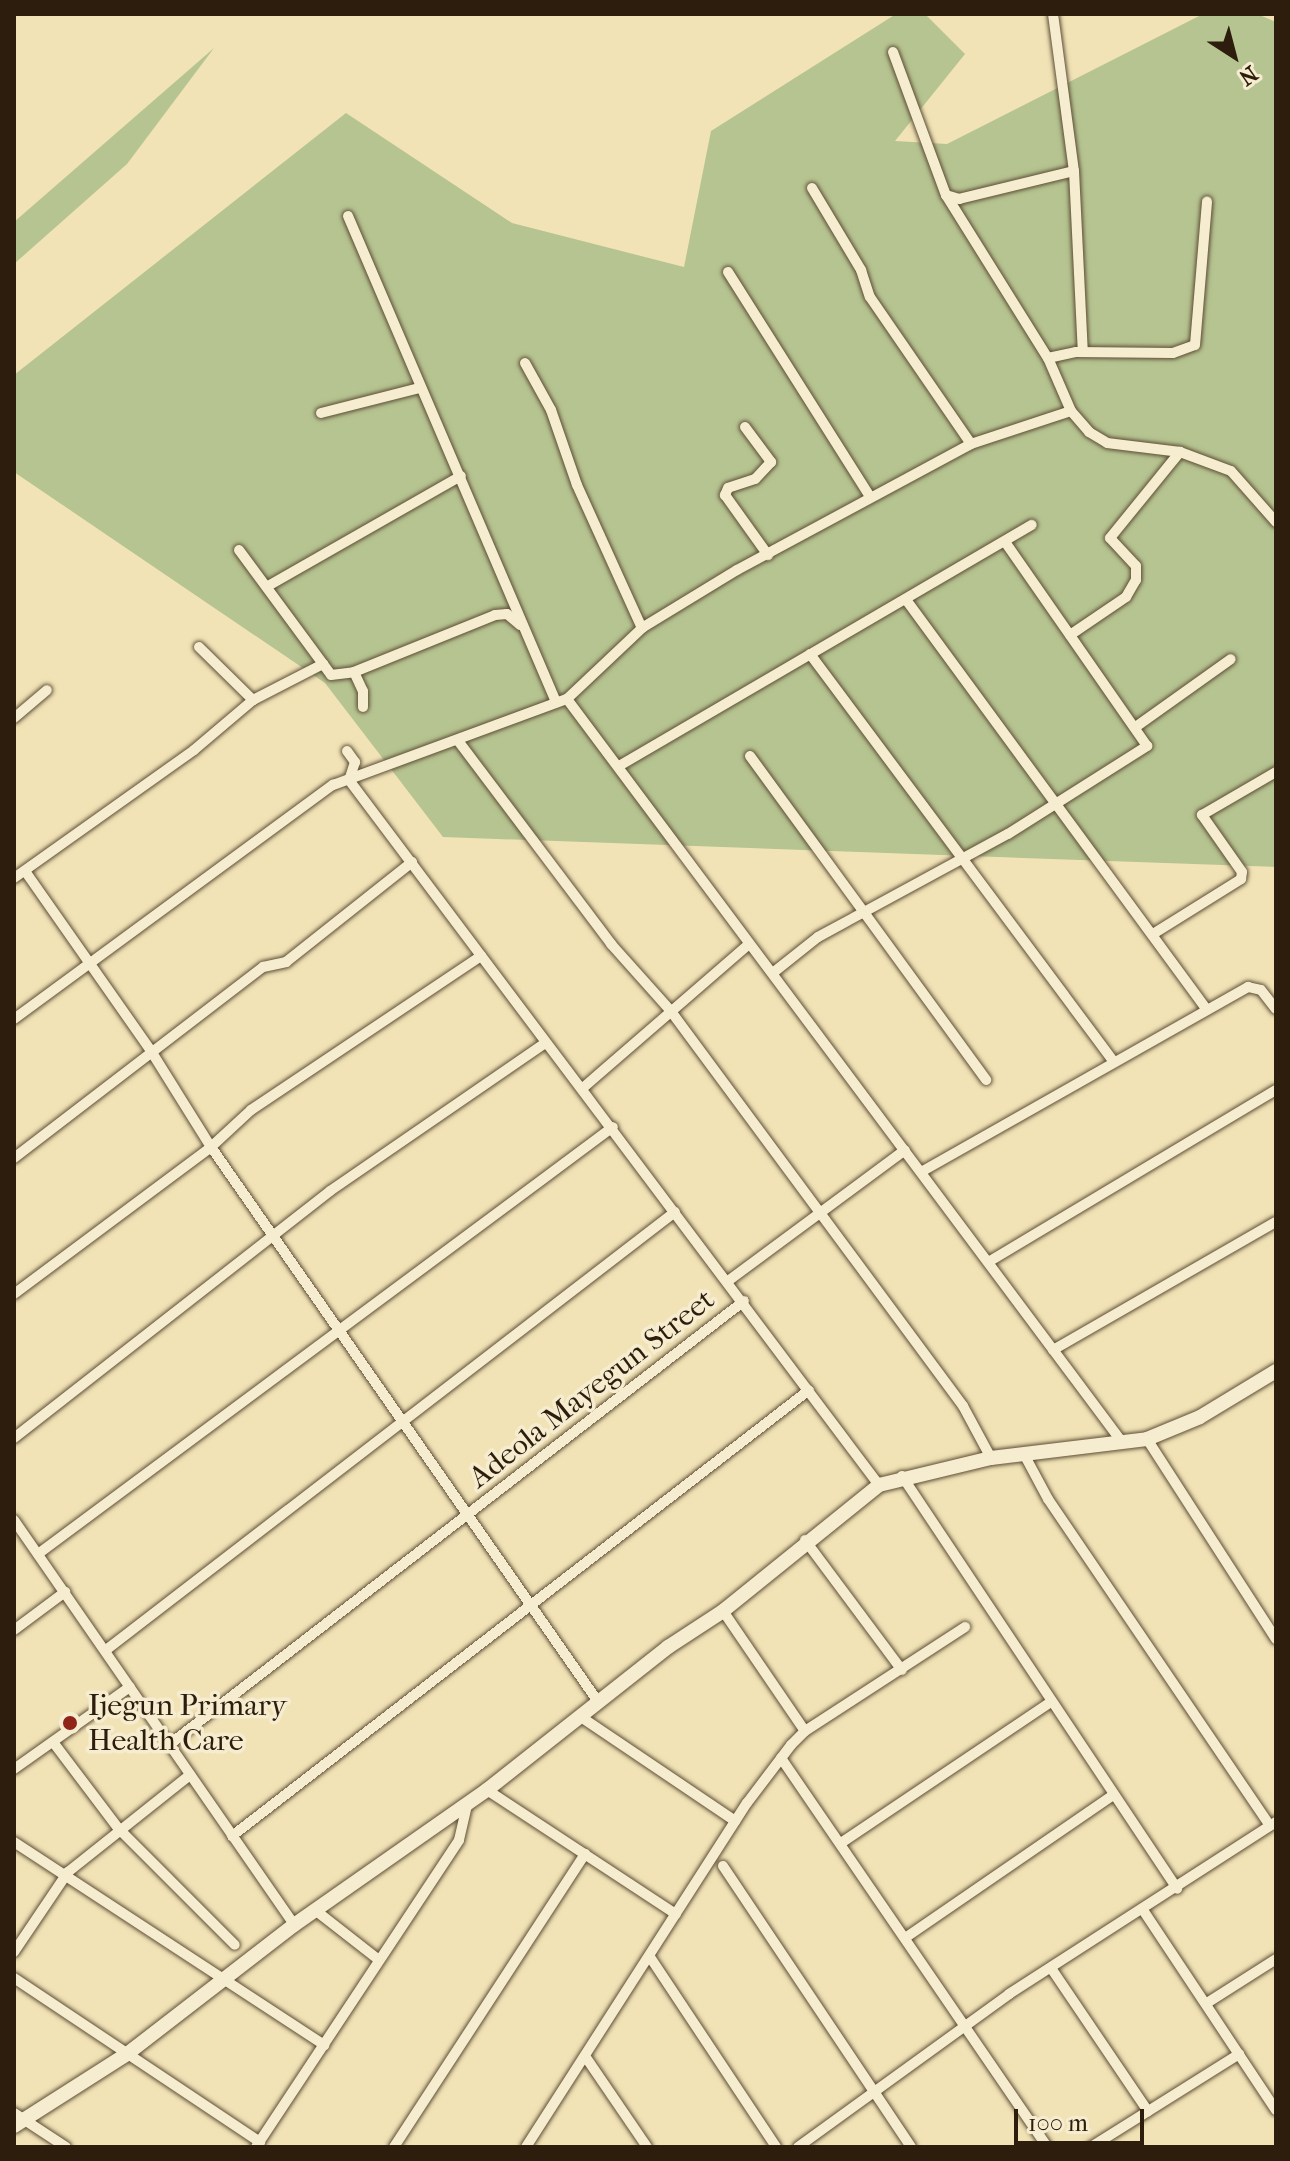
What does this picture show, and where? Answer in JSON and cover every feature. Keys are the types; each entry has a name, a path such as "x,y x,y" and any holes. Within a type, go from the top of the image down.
{"street":[{"path":"1053,14 1074,171 1083,352"},
{"path":"893,52 946,195 1048,358 1071,411 1098,440 1180,452 1241,478 1276,522"},
{"path":"946,195 959,199 1074,171"},
{"path":"812,188 861,270 870,297 971,444"},
{"path":"1048,358 1083,352 1173,353 1195,345 1207,202"},
{"path":"348,216 419,388 461,476 522,626 562,700 619,766 1122,1442"},
{"path":"728,272 869,495"},
{"path":"525,363 551,410 577,485 642,628"},
{"path":"321,413 419,388"},
{"path":"14,1019 88,961 317,796 349,780 459,742 562,700 642,628 869,495 971,444 1071,411"},
{"path":"745,427 771,462 755,479 728,488 725,495 768,555"},
{"path":"1070,635 1131,589 1136,566 1110,538 1180,452"},
{"path":"268,586 461,476"},
{"path":"619,766 907,601 1032,525"},
{"path":"774,972 818,937 961,859 1147,746 1137,726 1005,542"},
{"path":"239,550 331,675 354,672 495,615 507,614 522,626"},
{"path":"907,601 1059,802 1207,1010"},
{"path":"199,647 253,700"},
{"path":"810,654 1114,1062"},
{"path":"1137,726 1231,659"},
{"path":"14,878 194,750 253,700 323,664"},
{"path":"354,672 363,691 363,707"},
{"path":"14,718 47,690"},
{"path":"459,742 611,944 670,1010 963,1406 991,1458"},
{"path":"347,751 355,762 349,780"},
{"path":"750,756 986,1080"},
{"path":"1153,934 1241,879 1242,872 1202,815 1276,772"},
{"path":"349,780 545,1043 584,1087 879,1485"},
{"path":"14,1158 263,967 286,962 412,862"},
{"path":"25,871 151,1051 211,1147 599,1703"},
{"path":"584,1087 749,944"},
{"path":"14,1294 211,1147 251,1110 481,956"},
{"path":"921,1172 1248,987 1261,990 1276,1009"},
{"path":"14,1438 273,1235 545,1043"},
{"path":"990,1261 1276,1090"},
{"path":"38,1554 338,1327 613,1127"},
{"path":"728,1281 817,1212 905,1150"},
{"path":"106,1650 402,1417 675,1212"},
{"path":"1053,1350 1276,1222"},
{"name":"Adeola Mayegun Street","path":"170,1744 744,1301"},
{"path":"66,2147 17,2119 127,2054 294,1925 487,1790 668,1647 723,1611 805,1540 879,1485 902,1476 991,1458 1147,1439 1200,1417 1276,1371"},
{"path":"232,1836 809,1390"},
{"path":"1147,1439 1276,1639"},
{"path":"798,2147 963,2026 1273,1824 1048,1499 1025,1456"},
{"path":"902,1476 1177,1889"},
{"path":"14,1520 294,1925"},
{"path":"805,1540 902,1670"},
{"path":"14,1630 65,1592"},
{"path":"723,1611 805,1731"},
{"path":"526,2147 735,1821 781,1758 805,1731 965,1627"},
{"path":"14,1769 130,1687"},
{"path":"841,1843 1051,1702"},
{"path":"581,1717 735,1821"},
{"path":"53,1742 118,1828 235,1945"},
{"path":"781,1758 1047,2147"},
{"path":"14,1952 68,1872 118,1828 190,1775"},
{"path":"487,1790 676,1914"},
{"path":"905,1938 1113,1795"},
{"path":"14,1978 258,2144 459,1840 468,1802"},
{"path":"14,1842 68,1872 222,1979 324,2045"},
{"path":"394,2147 585,1854"},
{"path":"723,1866 911,2147"},
{"path":"315,1910 379,1960"},
{"path":"1143,1910 1239,2054 1271,2090 1276,2110"},
{"path":"650,1957 776,2147"},
{"path":"1207,2003 1276,1959"},
{"path":"1051,1968 1148,2111"},
{"path":"1091,2147 1239,2054"},
{"path":"585,2056 647,2147"}],"green space":[{"path":"896,14 925,14 965,54 895,141 947,144 1203,14 1257,14 1276,22 1276,867 443,837 325,683 14,472 14,375 346,113 512,223 684,267 711,131"},
{"path":"214,48 127,164 14,264 14,222"}],"place":[{"name":"Ijegun Primary Health Care","path":"70,1723"}]}
